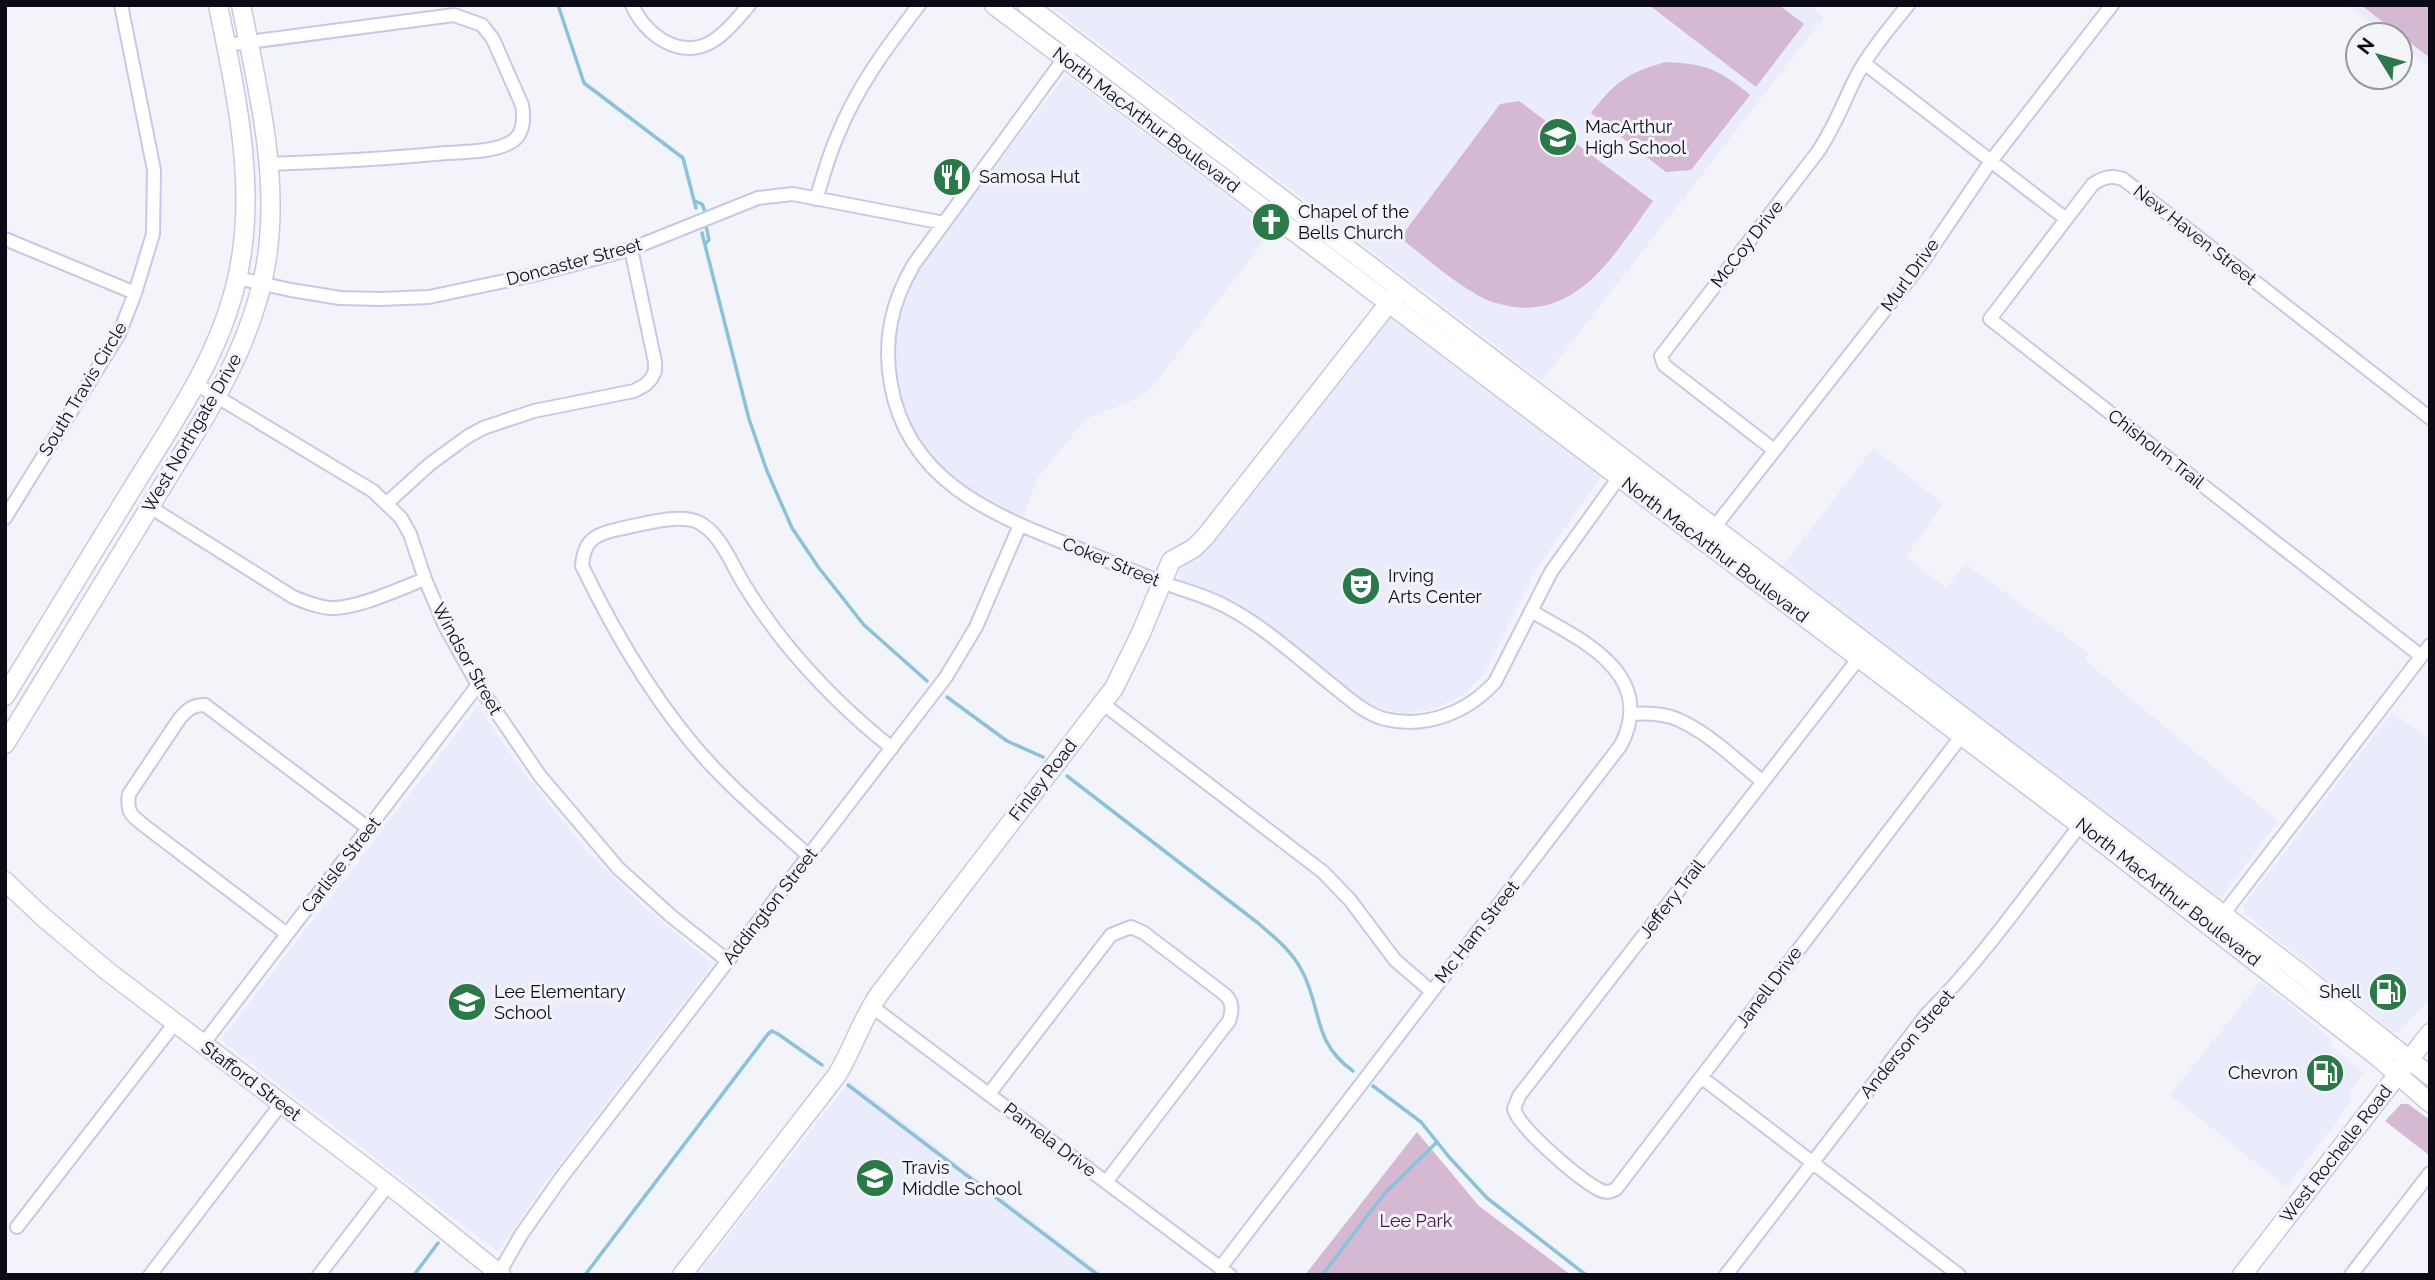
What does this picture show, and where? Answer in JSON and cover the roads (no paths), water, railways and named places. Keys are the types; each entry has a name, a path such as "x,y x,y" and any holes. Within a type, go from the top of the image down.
{"main road":[{"name":"West Northgate Drive","path":"5,696 196,384 223,328 237,278 245,208 241,125 218,5"},
{"name":"West Northgate Drive","path":"5,744 218,395 233,368 251,323 268,250 270,207 263,120 241,5"},
{"name":"North MacArthur Boulevard","path":"994,5 1618,477 1709,534"},
{"name":"North MacArthur Boulevard","path":"1027,5 1629,462 1709,534 2218,920 2300,973 2430,1076"},
{"path":"1138,114 1149,98"},
{"path":"1212,169 1223,154"},
{"path":"1334,262 1345,246"},
{"name":"Finley Road","path":"682,1275 837,1075 848,1058 871,1006 1102,704 1124,670 1171,561 1194,548 1205,537 1400,288"},
{"name":"Stafford Street","path":"5,881 75,946 388,1185 499,1274"},
{"name":"North MacArthur Boulevard","path":"2218,920 2235,943 2379,1058 2430,1103"},
{"path":"2235,943 2258,953 2292,974 2300,973"},
{"name":"West Rochelle Road","path":"2242,1275 2430,1033"}],"street":[{"name":"South Travis Circle","path":"5,518 119,334 153,233 154,170 121,5"},
{"path":"632,5 646,28 659,39 684,47 704,45 720,35 749,5"},
{"path":"816,198 832,150 850,109 874,66 919,5"},
{"name":"McCoy Drive","path":"1774,450 1664,365 1661,356 1823,145 1864,63 1908,5"},
{"name":"Murl Drive","path":"1709,534 1921,264 1991,161 2112,5"},
{"path":"226,46 454,15 482,25 493,38 522,105 524,117 521,130 515,139 504,145 482,150 364,161 268,164"},
{"name":"Coker Street","path":"1076,42 914,264 903,282 894,306 887,338 887,362 894,399 905,429 932,470 979,504 1020,525 1162,583 1208,597 1227,607 1252,621 1357,705 1383,719 1404,721 1435,719 1459,711 1495,682 1568,545 1629,462"},
{"path":"1864,63 2066,219"},
{"name":"New Haven Street","path":"2066,219 2093,184 2111,176 2123,179 2430,418"},
{"name":"Doncaster Street","path":"237,278 340,298 429,297 538,274 631,250 758,198 793,194 944,223"},
{"name":"Chisholm Trail","path":"2066,219 1990,319 2421,656"},
{"path":"5,239 135,293"},
{"path":"387,503 448,450 483,428 534,411 611,397 645,385 655,371 656,362 631,250"},
{"name":"Windsor Street","path":"196,384 373,491 401,518 410,534 445,626 478,685 540,776 598,846 645,894 728,961"},
{"path":"150,507 293,597 315,606 333,608 354,604 425,579"},
{"path":"809,856 713,767 650,688 582,566 587,545 599,533 679,518 696,521 709,529 782,638 855,719 892,748"},
{"name":"Addington Street","path":"499,1274 521,1235 561,1178 959,659 976,627 1020,525"},
{"path":"1531,611 1576,637 1620,674 1630,694 1631,714 1651,713 1678,719 1763,782"},
{"path":"2218,920 2430,645"},
{"name":"Jeffery Trail","path":"1551,1153 1515,1114 1519,1096 1864,652"},
{"name":"Carlisle Street","path":"203,1044 478,685"},
{"path":"1102,704 1323,872 1350,900 1395,960 1431,991"},
{"path":"287,934 130,813 127,806 129,794 188,709 195,705 205,705 368,828"},
{"name":"Mc Ham Street","path":"1225,1271 1431,991 1621,745 1629,729 1631,714"},
{"name":"Janell Drive","path":"1551,1153 1601,1191 1610,1192 1616,1189 1966,729"},
{"name":"Anderson Street","path":"1727,1274 1927,1014 1985,951 2085,819"},
{"path":"989,1094 1111,935 1131,927 1159,944 1230,999 1233,1011 1229,1021 1107,1182"},
{"name":"Pamela Drive","path":"871,1006 1225,1271"},
{"path":"17,1227 175,1023"},
{"path":"1700,1077 1959,1275"},
{"path":"149,1275 281,1104"},
{"path":"2351,1275 2430,1173"},
{"path":"319,1275 388,1185"}],"waterway":[{"path":"558,5 584,83 683,158 696,208"},
{"path":"695,201 702,204 707,216"},
{"path":"705,221 709,240 706,243"},
{"path":"702,233 749,419 767,471 792,528 819,568 864,625 927,681"},
{"path":"947,697 1007,741 1043,757"},
{"path":"1067,776 1258,923 1282,945 1302,971 1324,1036 1340,1060 1353,1071"},
{"path":"585,1275 768,1034 772,1031 778,1034 822,1065"},
{"path":"848,1085 1098,1275"},
{"path":"1373,1086 1421,1122 1487,1198 1586,1275"},
{"path":"1322,1275 1385,1193 1437,1142"},
{"path":"414,1275 438,1243"}],"place":[{"name":"MacArthur High School","path":"1558,137"},
{"name":"Samosa Hut","path":"952,177"},
{"name":"Chapel of the Bells Church","path":"1271,222"},
{"name":"Irving Arts Center","path":"1361,586"},
{"name":"Shell","path":"2388,992"},
{"name":"Lee Elementary School","path":"467,1002"},
{"name":"Chevron","path":"2325,1073"},
{"name":"Travis Middle School","path":"875,1178"}],"park label":[{"name":"Lee Park","path":"1416,1221"}]}
